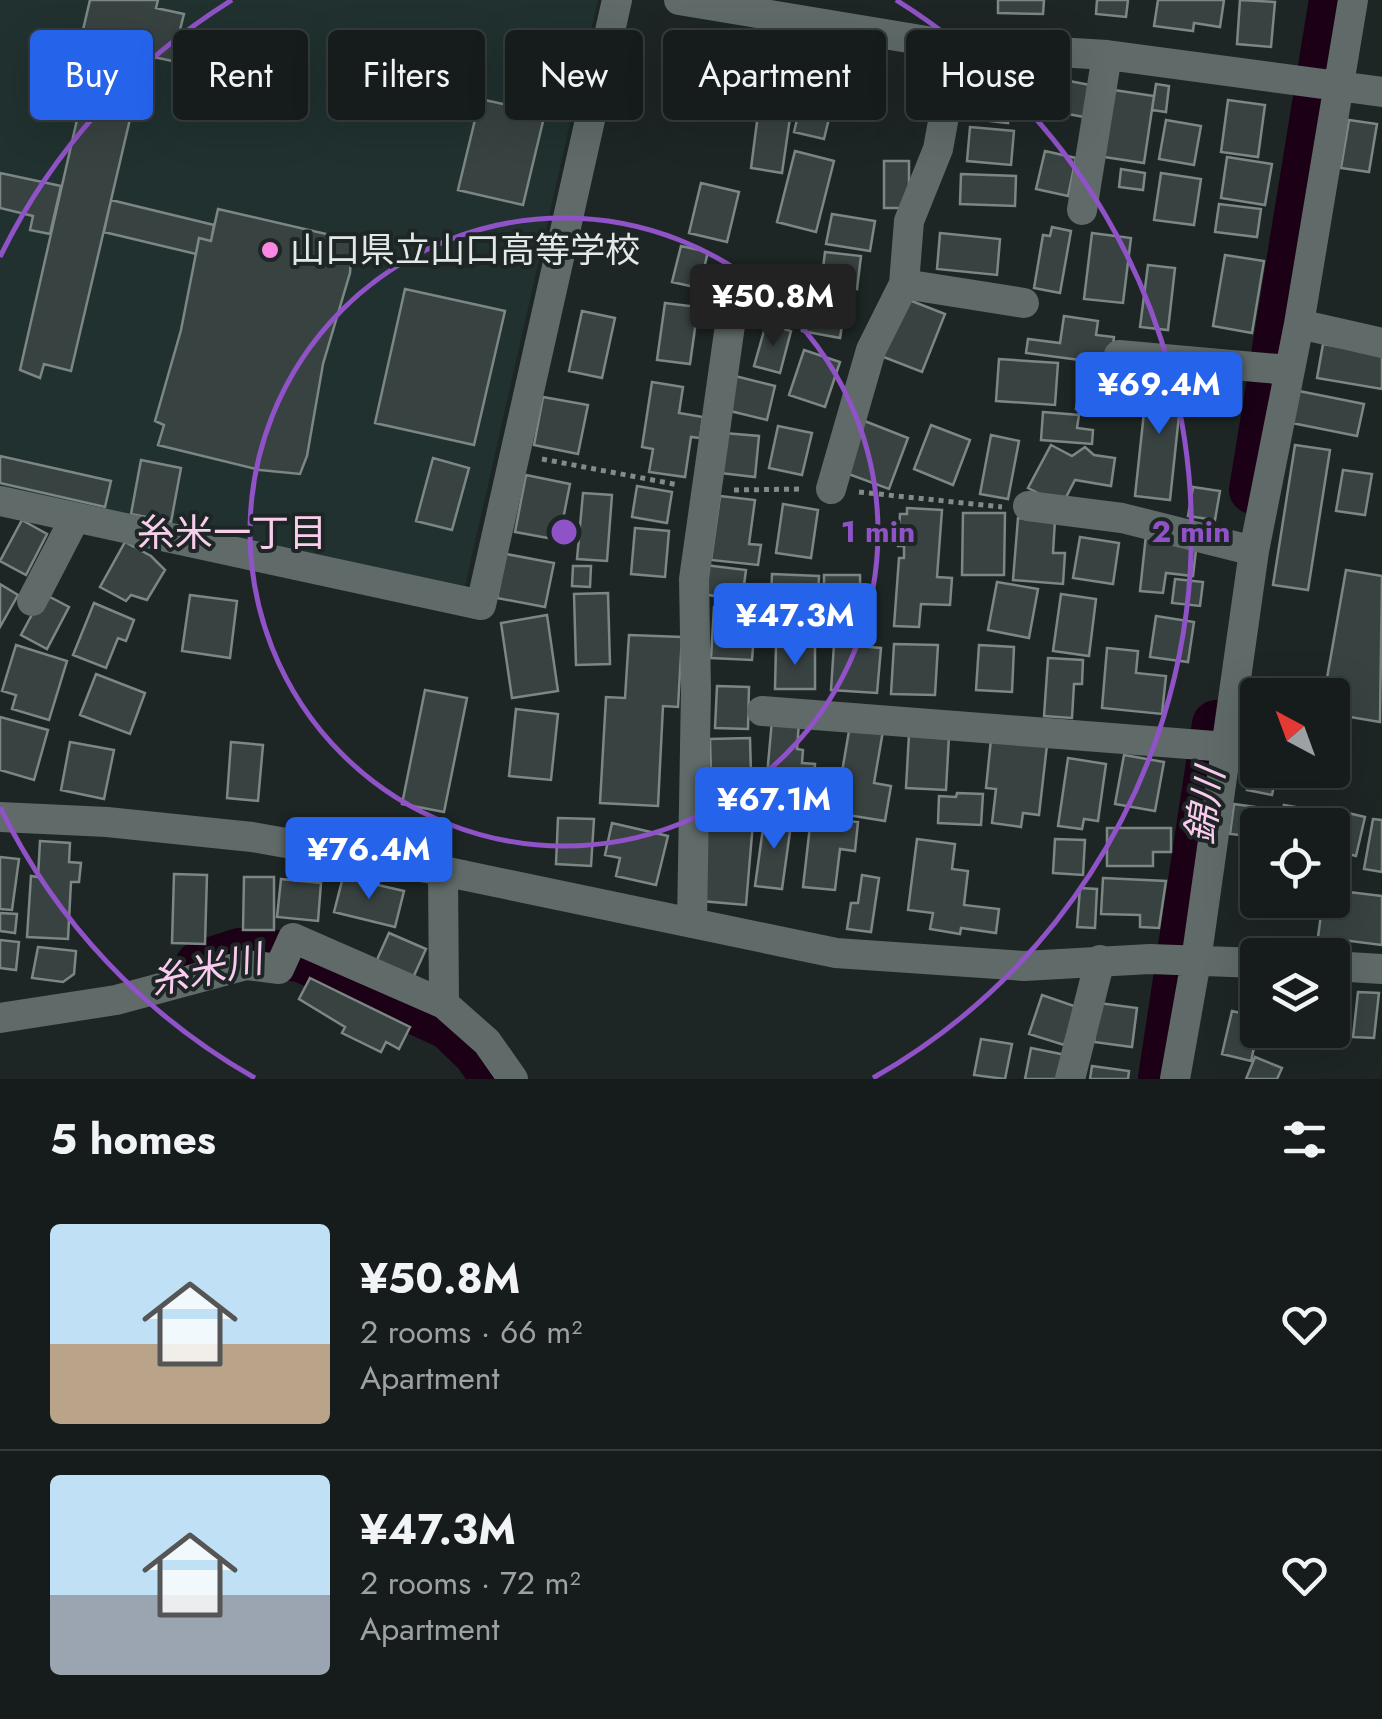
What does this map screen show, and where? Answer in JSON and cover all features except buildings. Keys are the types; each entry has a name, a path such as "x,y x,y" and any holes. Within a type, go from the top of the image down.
{"street":[{"path":"0,501 480,605 617,0"},
{"path":"679,0 906,38"},
{"path":"1175,1079 1196,961 1254,551 1299,324 1353,0"},
{"path":"1070,53 1382,92"},
{"path":"1082,210 1107,55"},
{"path":"831,489 870,350 904,284 908,221 938,149 943,120"},
{"path":"692,923 694,578 736,282"},
{"path":"904,284 1024,303"},
{"path":"1299,324 1382,343"},
{"path":"1119,355 1288,370"},
{"path":"1028,506 1122,518 1254,551"},
{"path":"32,601 76,518"},
{"path":"762,711 1228,747"},
{"path":"0,818 106,822 252,837 443,871 836,953 1024,966 1100,960 1240,962"},
{"path":"443,871 444,1004"},
{"path":"0,1018 116,1000 246,966 280,968 293,938 444,1004 487,1042 513,1079"},
{"path":"1070,1079 1100,960"},
{"path":"1350,967 1382,969"}],"path":[{"path":"514,454 706,490 831,489 1003,507 1028,506"}],"shaded area":[{"name":"山口県立山口高等学校","path":"0,0 598,0 591,30 505,30 505,120 571,120 465,586 0,488"}],"waterway":[{"name":"錦川","path":"1253,490 1333,0"},
{"name":"錦川","path":"1162,1078 1216,724"},
{"name":"糸米川","path":"199,965 240,952 260,951 303,959 449,1026 477,1053 495,1079"}],"place":[{"name":"山口県立山口高等学校","path":"270,250"}],"district":[{"name":"糸米一丁目","path":"232,533"}]}
